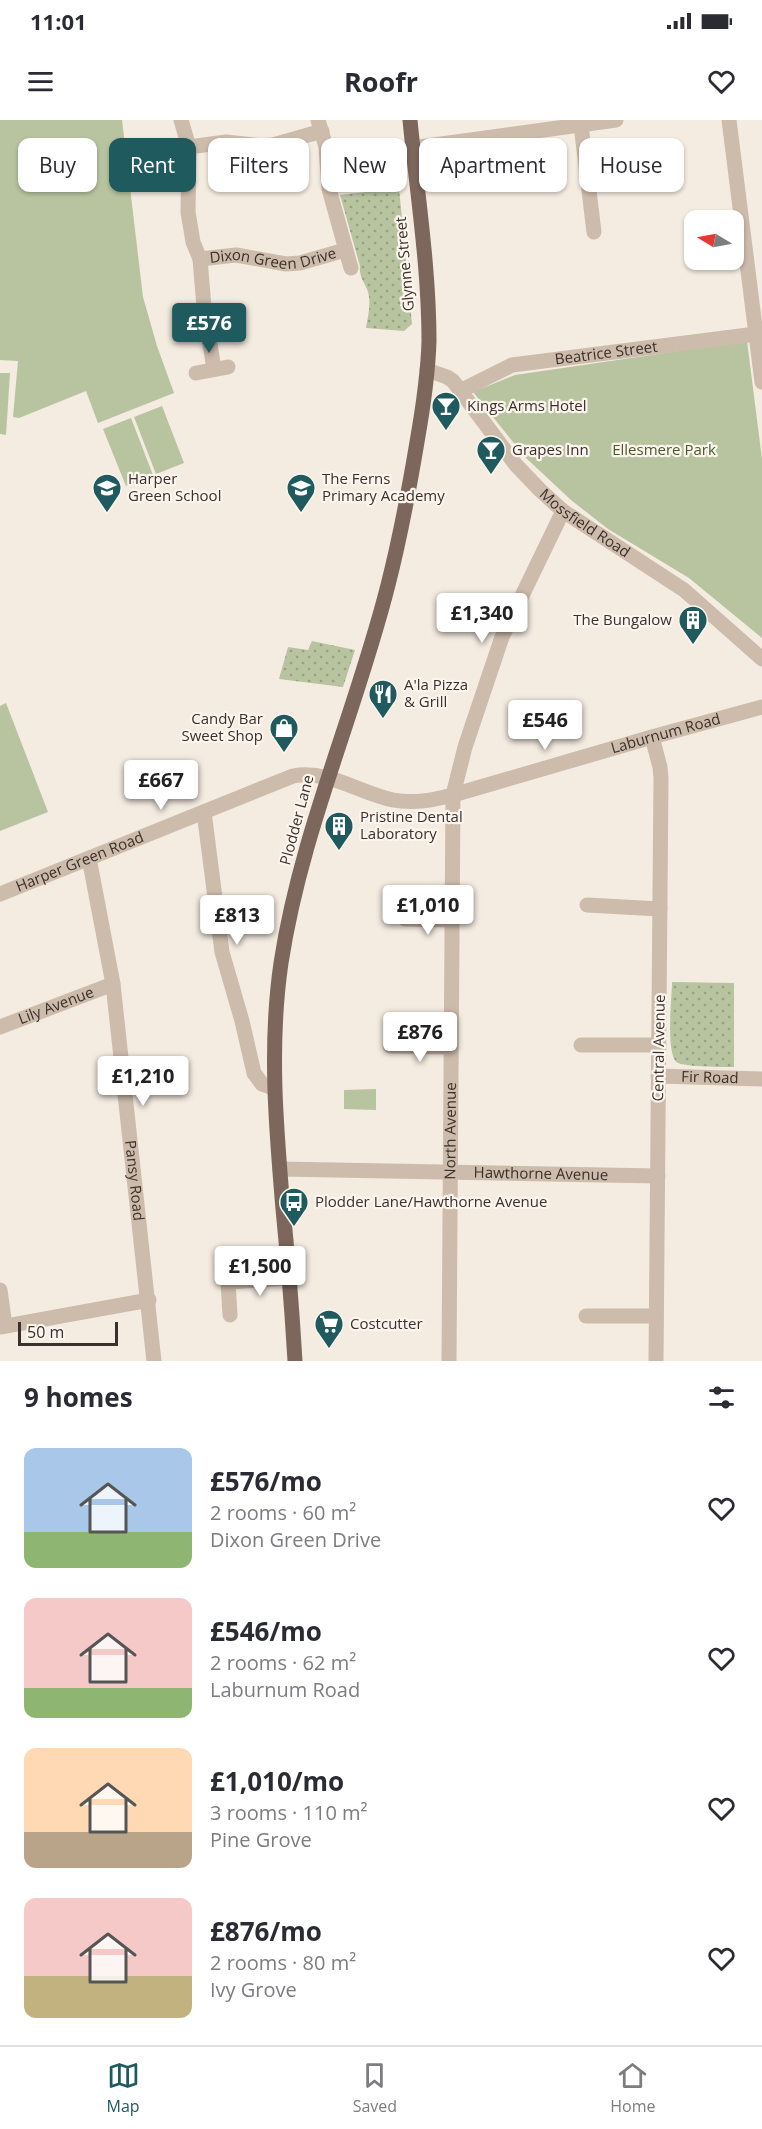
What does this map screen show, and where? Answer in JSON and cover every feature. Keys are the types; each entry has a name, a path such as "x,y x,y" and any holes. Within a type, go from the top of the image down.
{"main road":[{"name":"Glynne Street","path":"410,120 426,277 429,340 427,370"},
{"name":"Plodder Lane","path":"295,1361 273,1088 274,1040 284,948 304,861 327,778 377,626 388,585 414,464 427,370"}],"street":[{"name":"Dixon Green Drive","path":"181,120 186,138"},
{"path":"412,148 616,120"},
{"path":"729,120 762,382"},
{"name":"Dixon Green Drive","path":"196,146 226,142 273,145 320,125 326,147 329,189 351,268"},
{"path":"581,125 594,232"},
{"name":"Dixon Green Drive","path":"188,192 188,212 193,242 200,260 204,307 221,368 196,373"},
{"name":"Dixon Green Drive","path":"200,260 236,255 286,264 345,250"},
{"name":"Beatrice Street","path":"460,391 512,365 756,334"},
{"name":"Mossfield Road","path":"427,370 447,377 516,465 563,511 684,590 762,659"},
{"name":"North Avenue","path":"449,1361 453,795 465,747 502,638 563,511"},
{"name":"Laburnum Road","path":"327,778 394,800 423,802 762,707"},
{"name":"Central Avenue","path":"652,737 661,778 656,1361"},
{"name":"Harper Green Road","path":"0,894 293,776 306,774 327,778"},
{"path":"204,812 222,952 254,1073 262,1084 273,1088"},
{"name":"Pansy Road","path":"89,858 113,984 154,1361"},
{"path":"587,905 660,909"},
{"path":"405,919 453,920"},
{"name":"Lily Avenue","path":"0,1027 113,984"},
{"path":"581,1045 659,1045"},
{"path":"390,1046 451,1047"},
{"name":"Fir Road","path":"658,1076 762,1079"},
{"name":"Hawthorne Avenue","path":"280,1169 657,1176"},
{"path":"230,1315 228,1282 289,1278"},
{"path":"0,1290 3,1326 149,1300"},
{"path":"586,1316 656,1316"}],"green space":[{"path":"0,120 122,120 124,138 109,138 109,192 131,192 143,297 174,393 98,423 86,391 19,418 13,417 18,361 0,360"},
{"path":"399,192 412,324 404,331 366,328 369,298 340,195"},
{"name":"Ellesmere Park","path":"747,341 762,459 762,638 689,578 608,529 571,500 525,457 473,392 515,375"},
{"path":"0,373 10,373 6,435 0,434"},
{"path":"162,406 184,463 156,474 134,417"},
{"path":"131,418 153,475 126,486 103,429"},
{"path":"312,641 355,650 343,687 279,679 288,647 308,650"},
{"path":"6,703 48,812 0,831 0,706"},
{"path":"672,982 734,983 734,1067 689,1065 678,1063 674,1058 670,1038"},
{"path":"376,1089 376,1110 344,1109 344,1090"}],"place":[{"name":"Kings Arms Hotel","path":"446,432"},
{"name":"Grapes Inn","path":"491,476"},
{"name":"Harper Green School","path":"107,514"},
{"name":"The Ferns Primary Academy","path":"301,514"},
{"name":"The Bungalow","path":"693,646"},
{"name":"A'la Pizza & Grill","path":"383,720"},
{"name":"Candy Bar Sweet Shop","path":"284,754"},
{"name":"Pristine Dental Laboratory","path":"339,852"},
{"name":"Plodder Lane/Hawthorne Avenue","path":"294,1228"},
{"name":"Costcutter","path":"329,1350"}]}
